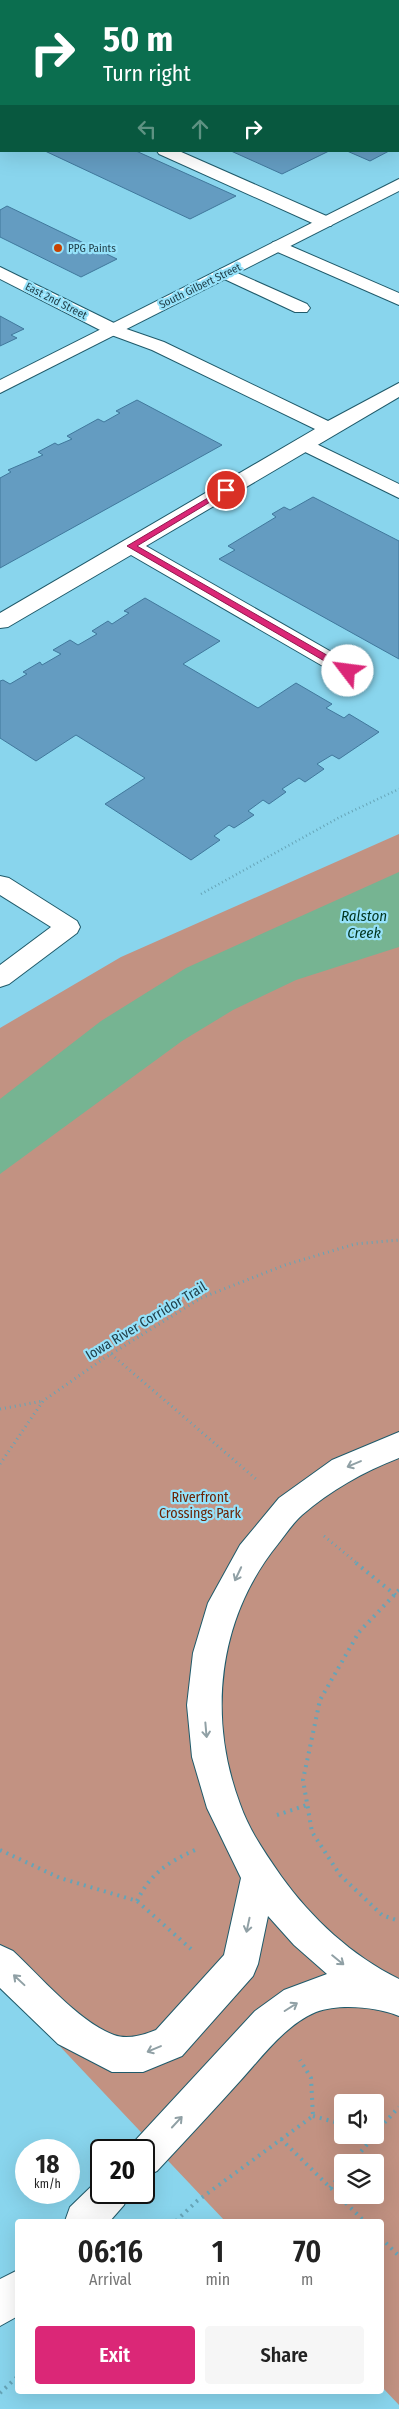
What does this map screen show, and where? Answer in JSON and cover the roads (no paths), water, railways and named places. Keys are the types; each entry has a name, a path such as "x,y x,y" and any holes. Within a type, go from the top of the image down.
{"main road":[{"path":"167,152 325,222"},
{"name":"South Gilbert Street","path":"0,386 399,184"},
{"path":"279,246 399,300"},
{"name":"East 2nd Street","path":"0,272 112,329 158,346 329,429"},
{"path":"226,273 301,308"},
{"path":"0,622 399,389"},
{"path":"304,444 399,492"},
{"path":"131,546 348,671"},
{"path":"0,884 68,927 0,978"},
{"path":"394,1996 343,1964 301,1928 259,1878 228,1822 209,1764 203,1691 216,1621 245,1559 289,1508 344,1468 399,1446"},
{"path":"0,1963 71,2031 112,2054 143,2054 169,2043 240,1964 259,1878"},
{"path":"155,2146 268,2024 286,2009 315,1992 348,1989 394,1996"},
{"path":"86,2219 100,2204"},
{"path":"0,2306 15,2292"}],"water":[{"name":"Ralston Creek","path":"399,872 399,947 296,980 233,1010 182,1041 0,1174 0,1099 101,1021 186,968"}],"place":[{"name":"PPG Paints","path":"58,248"}],"park label":[{"name":"Riverfront Crossings Park","path":"200,1505"}]}
